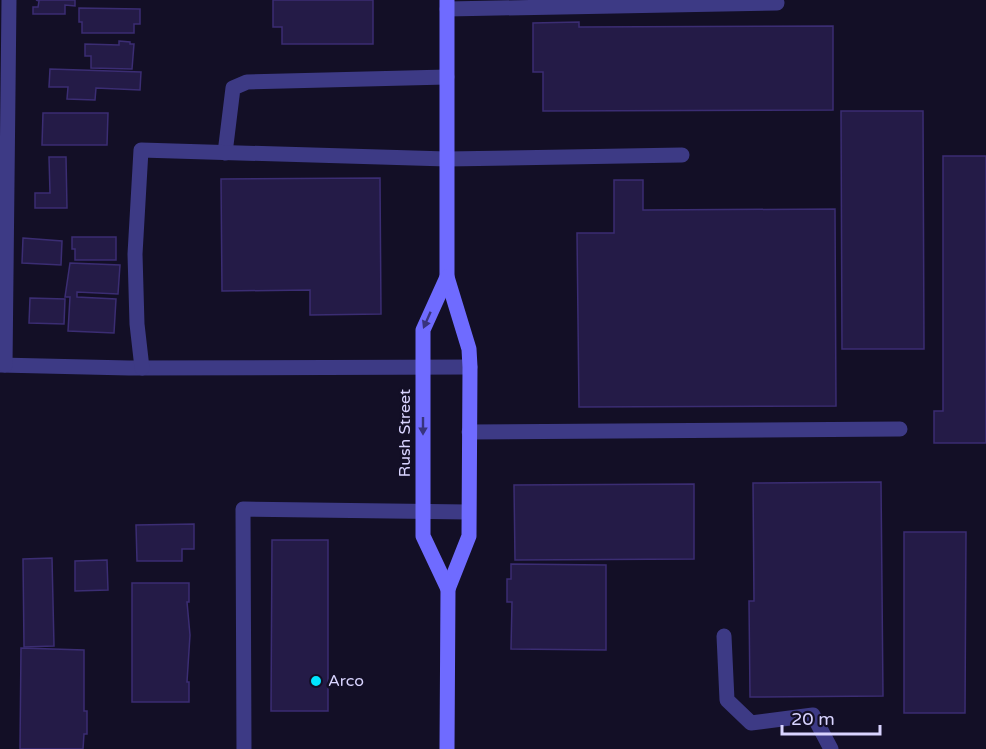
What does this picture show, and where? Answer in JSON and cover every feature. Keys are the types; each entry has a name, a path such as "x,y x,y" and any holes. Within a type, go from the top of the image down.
{"street":[{"name":"Rush Street","path":"447,5 447,277 469,349 470,367 469,536 447,589 447,749"},
{"name":"Rush Street","path":"447,277 423,330 423,536 447,589"}],"lane":[{"path":"9,0 2,365 142,368 470,367"},
{"path":"447,5 777,3"},
{"path":"225,153 233,88 248,82 447,77"},
{"path":"142,368 137,324 135,254 141,150 447,159 682,155"},
{"path":"469,432 900,429"},
{"path":"243,749 243,510 468,512"},
{"path":"724,636 727,700 751,723 813,715 831,749"}],"building":[{"path":"36,0 75,0 75,6 65,5 65,14 33,14 33,7 38,7 39,1"},
{"path":"273,0 373,0 373,44 282,44 282,27 273,27"},
{"path":"79,8 140,9 140,24 134,24 134,33 82,33"},
{"path":"579,22 579,27 833,26 833,110 543,111 543,72 533,72 533,23"},
{"path":"119,41 134,44 132,69 91,68 91,56 85,56 85,44 119,45"},
{"path":"50,69 141,72 140,90 96,88 95,100 67,99 68,87 49,87"},
{"path":"841,111 923,111 924,349 842,349"},
{"path":"43,113 108,113 107,145 42,145"},
{"path":"943,156 986,156 986,443 934,443 934,411 943,411"},
{"path":"49,157 66,157 67,208 35,208 35,193 50,193"},
{"path":"380,178 381,314 310,315 310,290 222,291 221,179"},
{"path":"614,180 643,180 643,210 835,209 836,406 579,407 577,233 614,233"},
{"path":"72,237 116,237 116,260 75,260"},
{"path":"23,238 62,241 61,265 22,263"},
{"path":"70,263 120,265 118,294 77,292 77,297 116,299 114,333 68,331 70,297 65,297"},
{"path":"30,298 65,299 64,324 29,323"},
{"path":"881,482 883,696 750,697 749,601 754,601 753,483"},
{"path":"694,484 694,559 515,560 514,485"},
{"path":"194,524 194,549 182,549 182,561 137,561 136,525"},
{"path":"904,532 966,532 965,713 904,713"},
{"path":"272,540 328,540 328,711 271,711"},
{"path":"52,558 54,646 24,647 23,559"},
{"path":"107,560 108,590 75,591 75,561"},
{"path":"511,564 606,565 606,650 511,649 512,602 507,602 507,579 511,579"},
{"path":"132,583 189,583 189,602 187,602 190,635 187,682 189,682 189,702 132,702"},
{"path":"21,648 84,650 84,711 87,711 87,734 84,734 83,749 20,749"}],"place":[{"name":"Arco","path":"316,681"}]}
